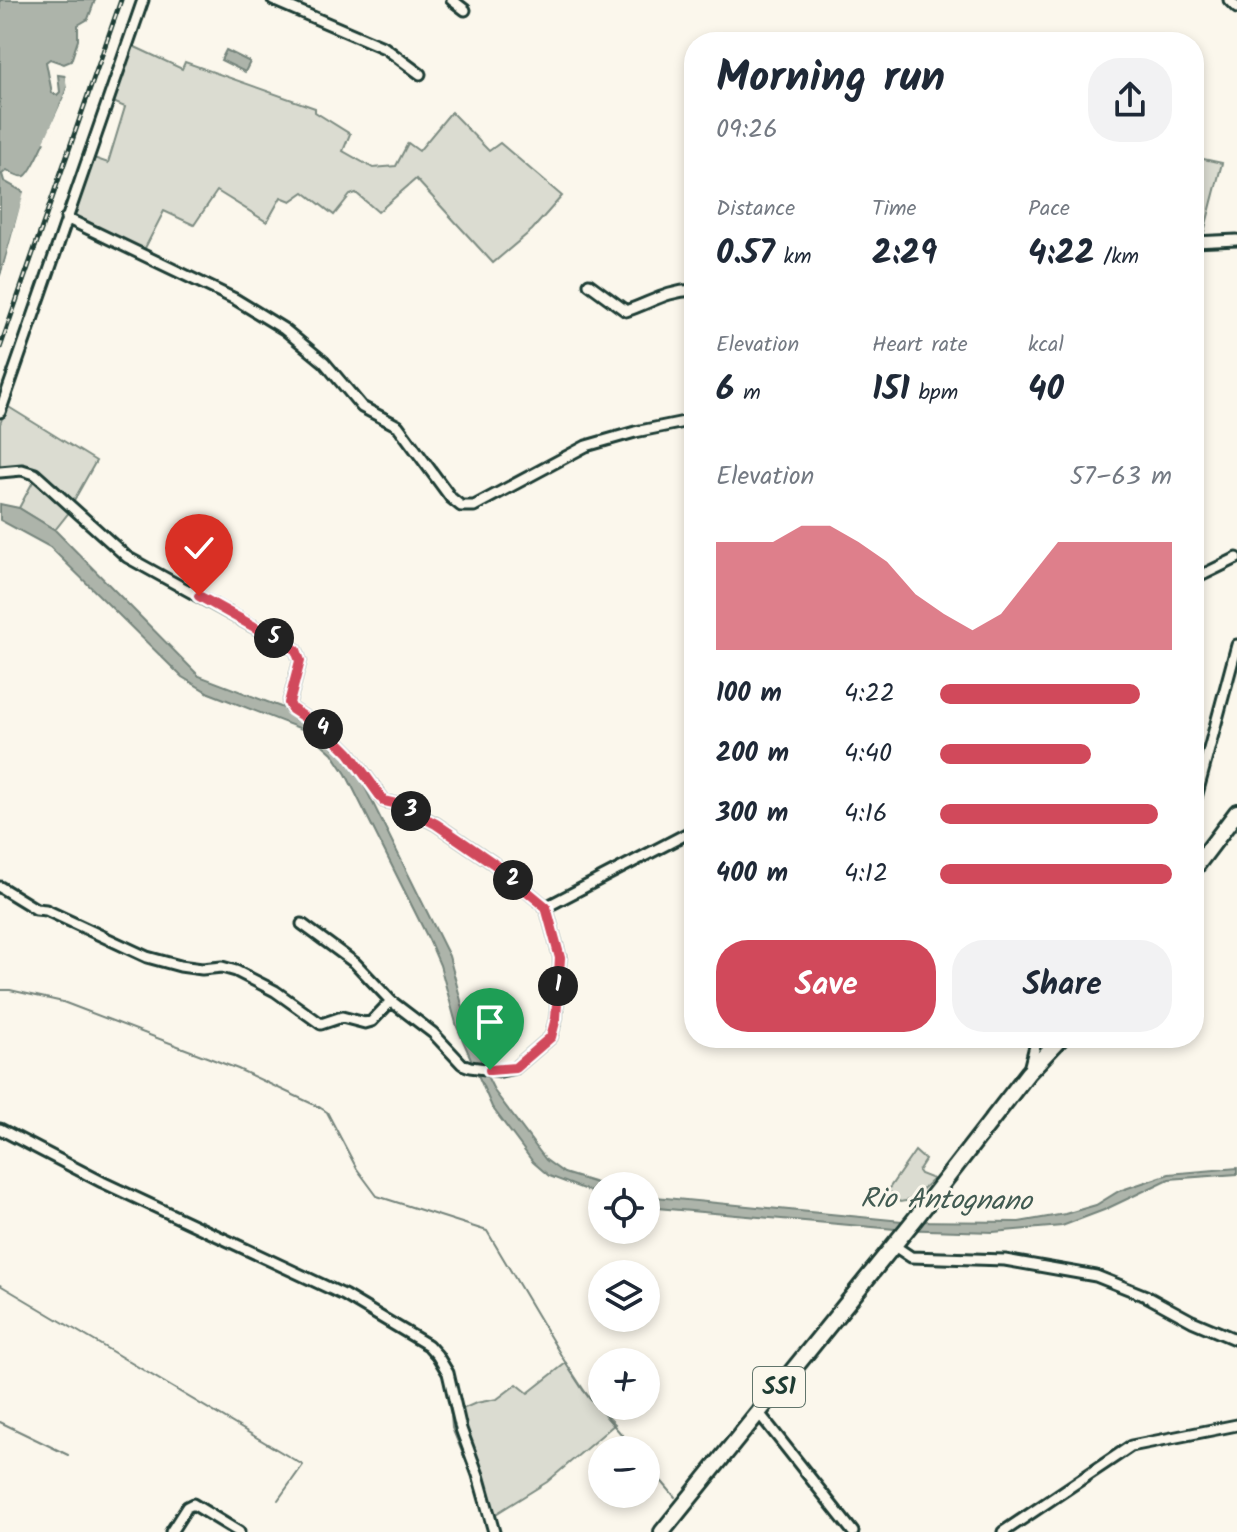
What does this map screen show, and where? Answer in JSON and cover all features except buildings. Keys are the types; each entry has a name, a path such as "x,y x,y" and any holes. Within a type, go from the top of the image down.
{"main road":[{"path":"1204,856 1237,812"},
{"name":"SS1","path":"662,1532 915,1219 1028,1073 1052,1048"}],"street":[{"path":"0,412 143,0"},
{"path":"273,0 372,42 420,74"},
{"path":"452,0 465,10"},
{"path":"1229,0 1237,8"},
{"path":"66,218 235,299 284,329 324,362 368,412 398,426 451,498 461,506 474,506 586,446 684,422"},
{"path":"1204,242 1237,240"},
{"path":"589,284 626,311 663,294 684,291"},
{"path":"0,472 22,470 35,474 127,557 296,650 300,661 289,703 292,709 330,734 349,753 384,801 397,804 436,824 499,868 546,907 560,958 556,1018 551,1037 515,1068 490,1070 462,1064 433,1033 391,1001 355,963 302,924"},
{"path":"1204,574 1237,558"},
{"path":"1204,768 1237,645"},
{"path":"546,907 684,835"},
{"path":"0,887 36,909 46,910 147,957 180,966 202,969 222,967 236,971 275,991 321,1024 342,1017 365,1023 372,1021 391,1001"},
{"path":"1028,1073 1034,1048"},
{"path":"0,1129 102,1182 344,1295 428,1345 448,1373 461,1429 494,1532"},
{"path":"895,1243 911,1257 1005,1260 1096,1276 1146,1296 1172,1312 1237,1340"},
{"path":"759,1413 853,1532"},
{"path":"1003,1532 1131,1446 1237,1425"},
{"path":"171,1532 187,1507 193,1504 239,1532"}],"shaded area":[{"path":"0,0 95,0 88,19 78,25 78,40 71,61 64,64 50,59 46,62 52,93 57,95 60,92 58,75 65,76 68,83 35,162 25,176 7,170 2,174 4,181 25,193 0,276"},
{"path":"133,46 182,69 185,62 315,108 315,112 350,134 343,151 373,168 396,166 408,143 419,151 451,112 489,151 500,143 562,196 532,230 493,263 416,179 378,212 356,193 350,195 334,215 304,192 291,201 281,197 267,222 217,191 194,225 164,211 143,252 70,216 91,157 108,163 125,107 113,102"},
{"path":"226,50 250,62 245,72 221,60"},
{"path":"1204,159 1222,163 1204,232"},
{"path":"7,406 96,461 73,502 36,472 0,469 0,424"},
{"path":"35,478 70,511 55,530 19,508"},
{"path":"0,504 19,508 55,530 199,676 286,709 327,734 352,761 449,956 467,1023 495,1092 546,1160 564,1173 588,1180 588,1191 549,1176 533,1162 492,1107 457,1027 440,965 430,942 346,774 332,753 307,731 209,693 182,677 50,547 0,520"},
{"path":"915,1151 925,1160 918,1171 933,1179 911,1200 900,1202 888,1190"},
{"path":"1237,1168 1237,1174 1169,1179 1062,1226 993,1232 895,1229 660,1208 660,1197 902,1221 1019,1222 1096,1205 1119,1191 1169,1174"},
{"path":"566,1363 588,1396 588,1420 611,1420 615,1424 601,1436 588,1436 588,1447 547,1482 494,1515 463,1430 460,1410 497,1399 517,1384 528,1393"}],"pier":[{"path":"65,72 70,77 71,91 48,142 44,141 67,90"},
{"path":"25,188 28,196 4,278 0,280"}],"waterway":[{"path":"0,990 63,1002 238,1069 327,1112 357,1169 377,1196 487,1231 583,1390 623,1436"},
{"path":"0,1285 303,1465 278,1500"},
{"path":"443,1373 452,1428 476,1485"},
{"path":"0,1422 68,1455"},
{"path":"660,1479 675,1497"},
{"path":"485,1518 489,1532"}],"railway":[{"path":"0,348 121,0"}],"route":[{"path":"199,596 296,650 300,661 289,703 292,709 330,734 349,753 379,797 436,824 493,863 546,907 560,958 556,1018 551,1037 515,1068 490,1070"}],"water label":[{"name":"Rio Antognano","path":"946,1201"}]}
